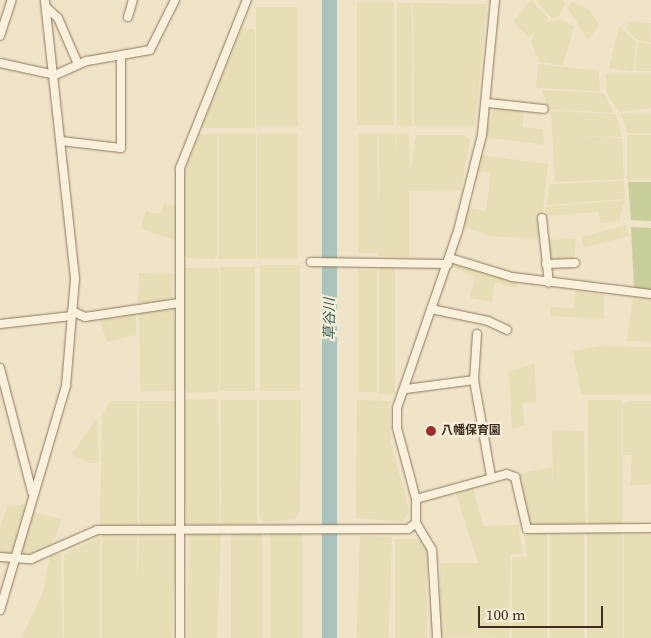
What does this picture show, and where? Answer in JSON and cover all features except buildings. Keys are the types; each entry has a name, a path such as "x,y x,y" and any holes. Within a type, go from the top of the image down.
{"street":[{"path":"0,36 12,0"},
{"path":"128,17 133,0"},
{"path":"0,63 56,75 78,64 150,50 175,0"},
{"path":"180,638 180,168 247,0"},
{"path":"437,638 432,550 416,523 416,499 397,428 397,408 406,389 430,309 449,261 487,103 495,0"},
{"path":"46,3 58,18 78,64"},
{"path":"0,610 32,492 66,386 75,278 56,75 46,3"},
{"path":"61,141 121,148 121,56"},
{"path":"487,103 544,109"},
{"path":"542,218 549,283"},
{"path":"311,262 449,261 512,277 651,294"},
{"path":"546,264 575,263"},
{"path":"0,324 72,313 85,317 179,303"},
{"path":"430,309 488,321 507,330"},
{"path":"477,334 472,345 474,380 490,476"},
{"path":"0,368 32,492"},
{"path":"406,389 474,380"},
{"path":"416,499 490,476 515,477 527,529 651,528"},
{"path":"0,557 14,561 50,554 97,530 408,528 416,523"}],"shaded area":[{"path":"531,0 549,19 545,22 561,20 574,26 563,66 540,62 531,43 534,33 529,37 513,22"},
{"path":"536,0 563,0 565,4 559,17 551,18"},
{"path":"357,2 394,2 394,125 357,125"},
{"path":"572,2 589,10 599,25 588,40 567,7"},
{"path":"397,3 412,3 412,126 397,126"},
{"path":"413,3 487,4 475,126 414,126"},
{"path":"256,7 298,7 298,126 256,126"},
{"path":"629,22 651,23 650,43 635,39 627,29"},
{"path":"619,26 636,42 633,72 609,68"},
{"path":"242,29 255,29 255,128 201,128"},
{"path":"638,42 651,44 651,71 635,71"},
{"path":"538,64 599,71 600,91 536,88"},
{"path":"606,74 651,74 651,108 619,112 606,93"},
{"path":"542,90 604,93 614,113 547,109"},
{"path":"495,106 523,111 523,127 543,129 544,145 484,137"},
{"path":"551,111 616,114 622,137 572,136 622,138 624,179 555,182"},
{"path":"621,113 651,114 651,133 627,133"},
{"path":"199,134 218,134 218,254 214,259 187,258 183,253 182,182"},
{"path":"219,134 256,134 256,259 219,259"},
{"path":"257,134 298,134 298,258 257,258"},
{"path":"358,134 378,134 378,253 358,253"},
{"path":"379,134 395,134 396,157 396,134 409,134 410,174 416,135 465,135 470,140 461,190 409,191 409,257 378,256"},
{"path":"627,135 651,135 651,180 627,180"},
{"path":"481,155 548,164 540,239 489,236 464,227 469,208 486,211 491,173 477,171"},
{"path":"624,181 625,199 546,205 550,184"},
{"path":"625,200 619,221 600,223 599,212 546,216 545,207"},
{"path":"165,203 176,207 176,241 141,228 146,211 159,214"},
{"path":"626,225 629,236 584,248 582,237"},
{"path":"576,239 574,260 548,260 546,240"},
{"path":"260,265 300,265 300,391 260,391"},
{"path":"459,265 518,282 517,288 495,282 492,302 470,298 475,277 451,266"},
{"path":"220,267 255,267 255,391 220,391"},
{"path":"379,267 395,267 395,394 379,394"},
{"path":"183,268 219,268 219,392 188,393 183,389"},
{"path":"358,270 377,270 377,392 358,392"},
{"path":"139,273 173,274 172,303 138,302"},
{"path":"575,291 604,295 604,319 551,316 551,307 573,308"},
{"path":"633,297 651,299 651,342 627,341"},
{"path":"174,307 175,391 140,392 139,308"},
{"path":"136,313 136,335 107,342 100,319"},
{"path":"601,346 651,347 651,394 581,395 573,351"},
{"path":"535,363 536,402 523,403 524,425 512,429 509,372"},
{"path":"218,399 220,524 186,525 184,400"},
{"path":"221,400 257,400 257,524 221,524"},
{"path":"259,400 301,400 300,510 296,519 263,523 259,514"},
{"path":"357,400 390,401 391,443 409,510 403,522 356,518"},
{"path":"588,400 622,400 622,524 588,524"},
{"path":"110,401 137,401 138,526 100,526 102,416"},
{"path":"139,401 176,401 176,526 139,526"},
{"path":"631,401 651,401 651,484 630,486 632,455 623,455 623,404"},
{"path":"97,418 99,463 89,463 72,454"},
{"path":"584,431 586,524 554,525 552,432"},
{"path":"552,467 555,526 528,526 519,474"},
{"path":"472,484 483,526 518,525 523,553 510,555 509,638 440,637 440,563 478,563 455,490"},
{"path":"27,504 12,555 0,555 0,526 8,506"},
{"path":"32,512 62,519 49,550 20,555"},
{"path":"139,532 176,533 172,638 135,638"},
{"path":"190,532 221,533 217,638 186,638"},
{"path":"102,533 137,533 137,638 102,638"},
{"path":"270,533 302,533 302,638 270,638"},
{"path":"529,533 547,533 547,638 512,638 512,558 527,556 525,535"},
{"path":"587,533 622,533 622,638 587,638"},
{"path":"231,534 262,534 262,638 231,638"},
{"path":"550,534 584,534 584,638 550,638"},
{"path":"624,534 651,534 651,638 624,638"},
{"path":"360,536 392,537 388,638 356,638"},
{"path":"100,537 100,638 64,638 64,554"},
{"path":"395,539 427,539 427,638 395,638"},
{"path":"61,554 62,638 21,638 42,595 50,556"}],"green space":[{"path":"628,182 651,182 651,221 631,220"},
{"path":"631,227 651,228 651,290 634,289"}],"waterway":[{"name":"草谷川","path":"329,0 329,638"}],"place":[{"name":"八幡保育園","path":"431,431"}]}
